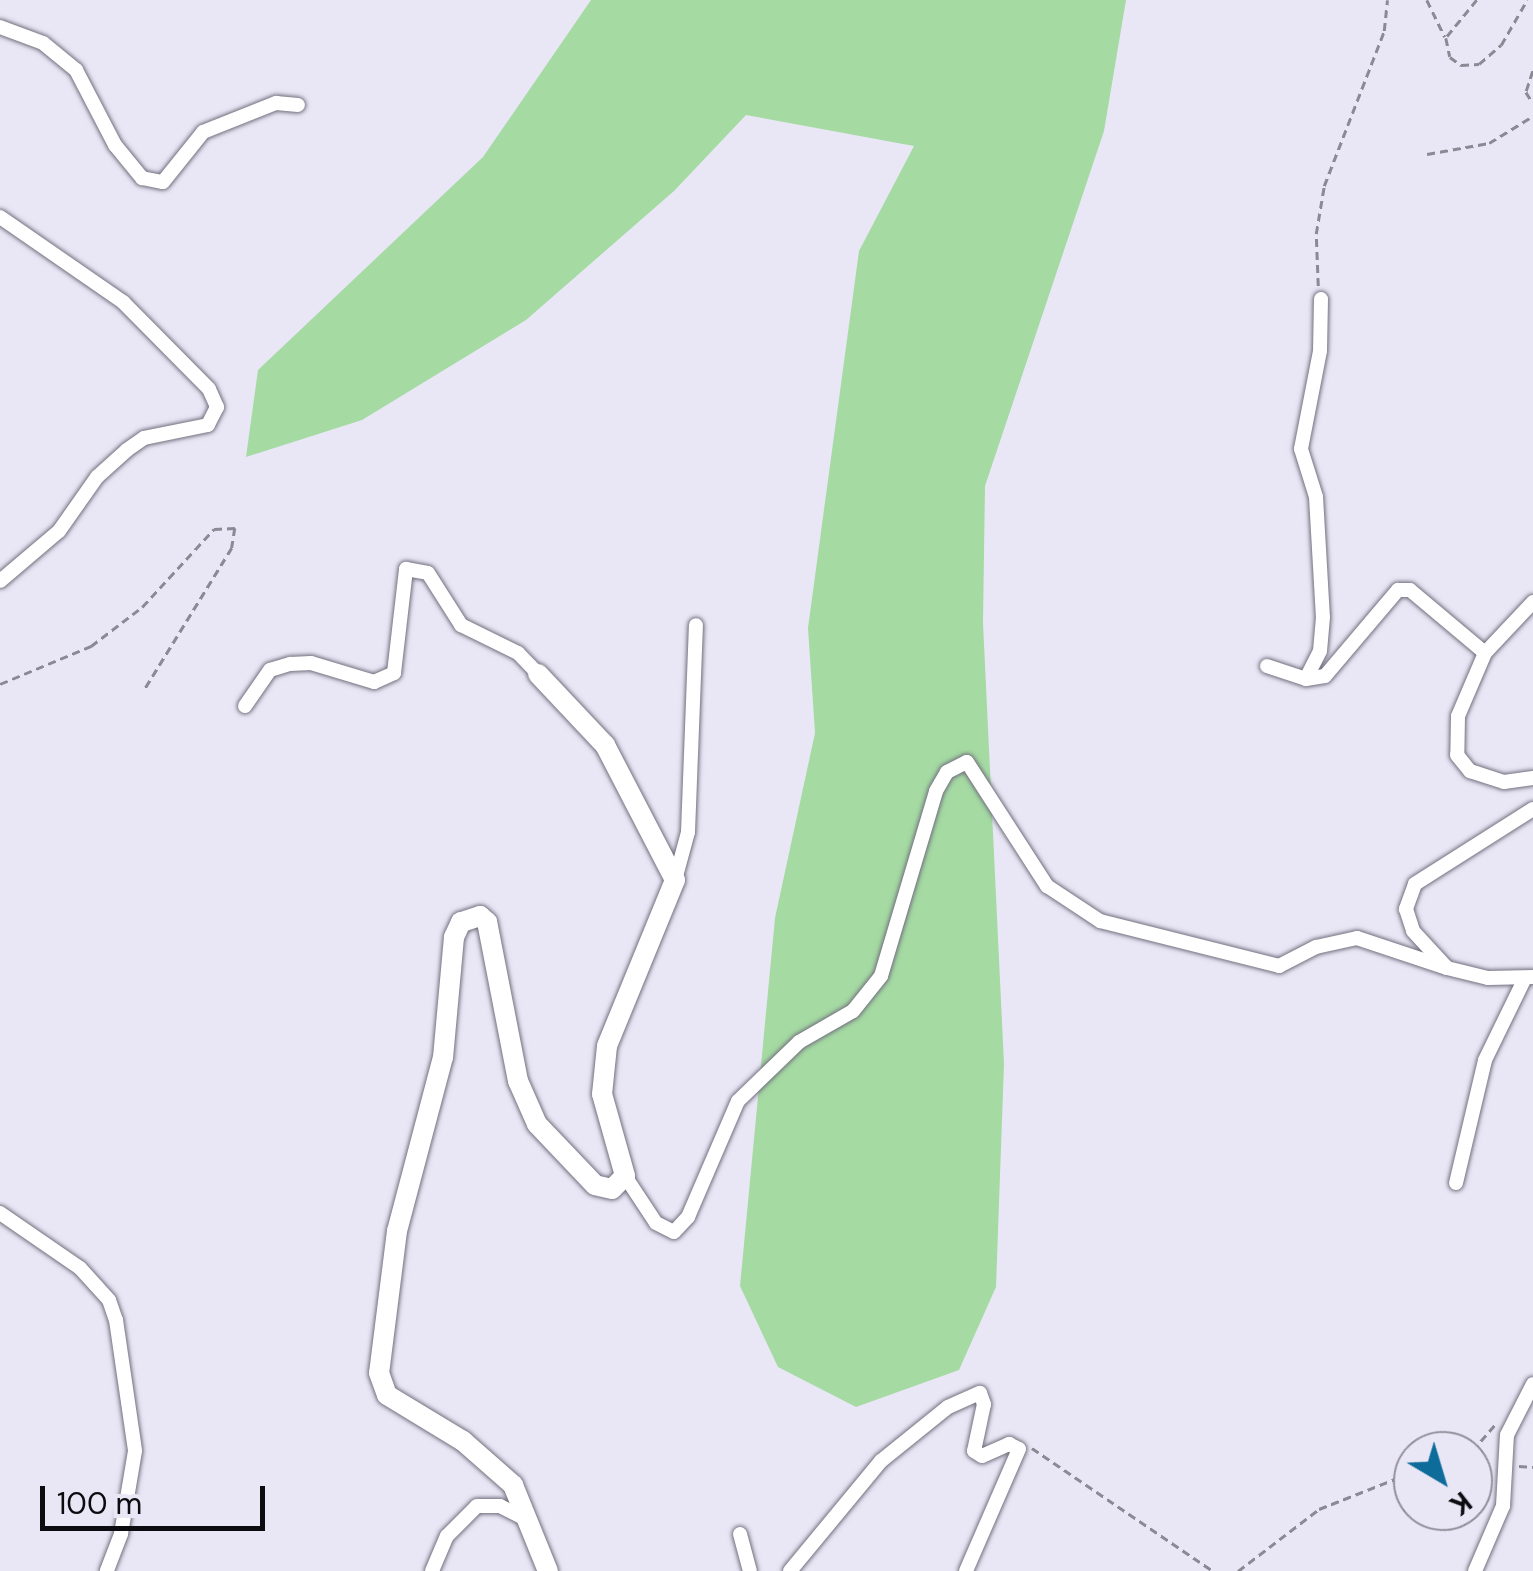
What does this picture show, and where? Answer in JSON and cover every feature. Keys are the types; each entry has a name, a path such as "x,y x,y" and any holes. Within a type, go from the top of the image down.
{"street":[{"path":"0,28 43,43 76,70 114,145 142,178 163,182 204,132 276,103 298,105"},
{"path":"0,217 123,302 209,389 216,407 208,425 144,438 127,450 97,477 59,531 0,581"},
{"path":"1306,679 1320,651 1323,618 1316,497 1301,448 1320,351 1321,299"},
{"path":"245,706 270,670 290,664 311,663 374,682 394,673 406,569 428,574 462,625 518,653 604,745 675,880"},
{"path":"1267,666 1306,679 1325,676 1398,590 1410,590 1485,653"},
{"path":"1533,602 1485,653 1458,716 1457,755 1470,771 1504,782 1533,778"},
{"path":"696,624 688,832 675,880 607,1046 602,1094 626,1176 656,1224 674,1232 688,1217 738,1101 799,1042 854,1011 881,976 936,791 948,772 966,762 1047,886 1100,921 1279,966 1357,938 1447,968 1529,977 1485,1060 1456,1183"},
{"path":"1447,968 1413,931 1406,909 1415,884 1533,809"},
{"path":"548,1571 532,1522 513,1485 463,1441 386,1395 379,1373 397,1232 443,1056 454,937 461,922 480,916 486,922 518,1082 536,1124 595,1185 612,1189 626,1176"},
{"path":"0,1212 80,1268 109,1300 116,1320 136,1451 121,1534 107,1571"},
{"path":"1475,1571 1503,1506 1508,1435 1533,1384"},
{"path":"790,1571 830,1529 865,1476 966,1396 980,1393 984,1404 974,1451 982,1456 1009,1444 1019,1449 966,1571"},
{"path":"432,1571 447,1536 477,1506 500,1506 532,1522"},
{"path":"740,1534 750,1571"}],"path":[{"path":"1321,299 1316,234 1324,186 1384,31 1387,0"},
{"path":"1426,0 1446,38 1450,57 1479,64 1501,45 1526,0"},
{"path":"1446,38 1477,0"},
{"path":"1533,71 1526,92 1533,103"},
{"path":"1427,154 1490,143 1533,116"},
{"path":"0,684 91,646 142,607 214,529 236,528 232,548 146,689"},
{"path":"1019,1449 1041,1452 1213,1571"},
{"path":"1238,1571 1319,1509 1393,1480"}],"green space":[{"path":"591,0 1126,0 1104,131 985,486 983,623 1004,1064 996,1287 959,1370 856,1407 778,1367 740,1286 775,918 815,733 808,628 859,251 914,146 746,115 674,191 526,320 362,420 246,457 258,370 483,157"}]}
